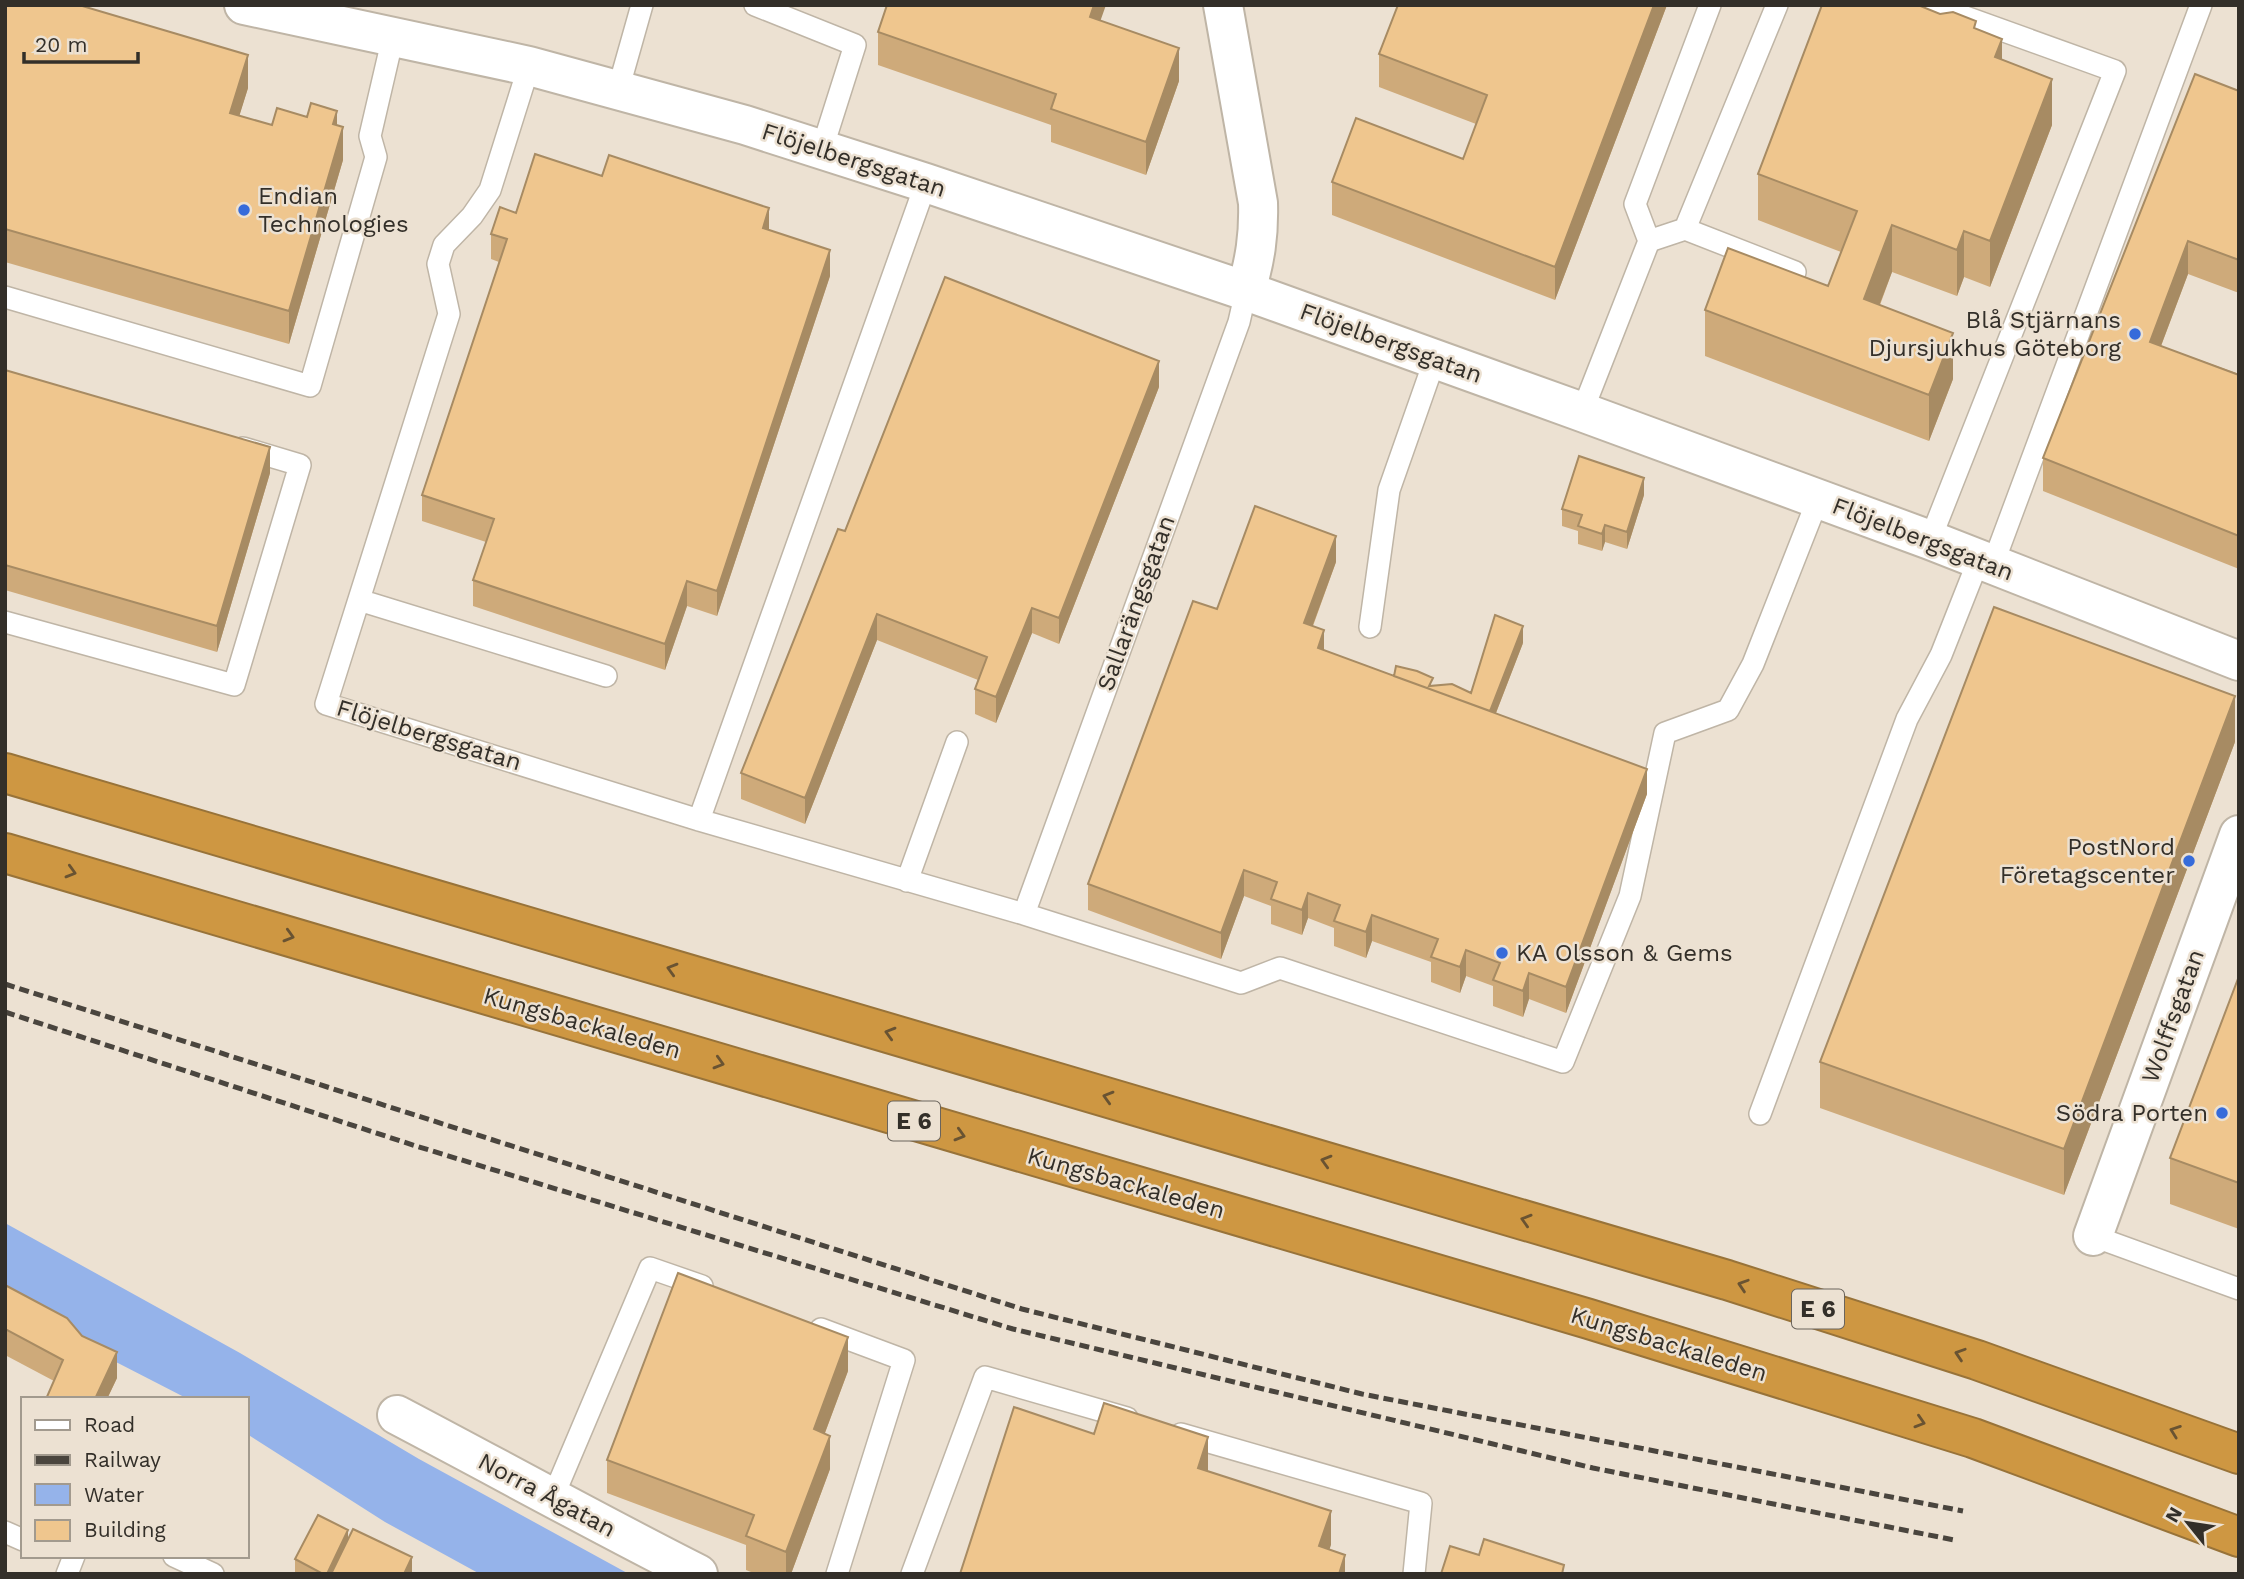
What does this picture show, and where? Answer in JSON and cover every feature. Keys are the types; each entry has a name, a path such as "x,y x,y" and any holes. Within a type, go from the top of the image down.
{"highway":[{"name":"E 6","path":"5,774 1727,1280 1977,1360 2239,1454"},
{"name":"Kungsbackaleden","path":"5,853 1589,1319 1973,1438 2239,1537"}],"street":[{"name":"Flöjelbergsgatan","path":"244,5 529,66 745,125 926,183 1246,292 1582,412 1930,540 2239,661"},
{"path":"1223,5 1258,203 1258,246 1246,292"},
{"name":"Wolffsgatan","path":"2093,1236 2239,835"},
{"name":"Norra Ågatan","path":"397,1415 698,1574"}],"lane":[{"path":"618,90 642,5"},
{"path":"755,5 855,45 822,149"},
{"path":"1582,412 1649,241 1636,204 1710,5"},
{"path":"1685,229 1777,5"},
{"path":"1930,540 2115,71 1932,5"},
{"path":"1760,1114 1907,719 1986,562 2201,5"},
{"path":"5,297 310,386 376,157 370,136 393,37"},
{"name":"Flöjelbergsgatan","path":"529,66 490,190 472,216 444,245 438,264 449,314 326,704 699,820 1024,914 1241,984 1280,968 1563,1062 1630,896 1665,733 1728,710 1753,664 1818,499"},
{"path":"699,820 926,183"},
{"path":"1649,241 1685,229 1795,272"},
{"name":"Sallarängsgatan","path":"1024,914 1239,322 1246,292"},
{"path":"1370,627 1389,490 1435,359"},
{"path":"5,622 234,685 300,464 220,441"},
{"path":"359,600 606,676"},
{"path":"907,881 957,742"},
{"path":"2093,1236 2239,1289"},
{"path":"553,1497 650,1268 727,1295"},
{"path":"803,1323 904,1360 837,1574"},
{"path":"912,1574 985,1377 1421,1503 1414,1574"},
{"path":"5,1532 21,1539"},
{"path":"178,1558 213,1574"}],"water":[{"path":"5,1223 240,1353 419,1459 629,1574 480,1574 385,1522 248,1435 248,1397 184,1397 5,1305"}],"building":[{"path":"5,5 79,5 248,55 230,113 272,125 277,108 307,117 311,103 337,111 333,124 343,127 289,311 5,229"},
{"path":"887,5 1094,5 1090,17 1179,48 1146,142 1051,109 1056,94 878,32"},
{"path":"1398,5 1654,5 1555,267 1332,182 1356,118 1463,159 1487,95 1379,54"},
{"path":"1822,5 1918,5 1940,14 1953,12 1976,21 1974,28 2002,39 1995,57 2052,79 1990,241 1964,231 1957,250 1892,225 1864,299 1953,333 1929,395 1705,310 1728,248 1828,286 1857,211 1758,174"},
{"name":"Blå Stjärnans Djursjukhus Göteborg","path":"2195,74 2239,91 2239,260 2188,241 2150,342 2239,375 2239,536 2043,458"},
{"path":"535,154 602,176 609,155 769,208 763,228 830,250 717,591 687,581 665,644 473,580 494,519 422,495 507,239 491,234 500,207 516,213"},
{"path":"945,277 1159,361 1059,618 1032,608 996,697 975,689 987,657 877,614 805,798 741,773 838,529 845,531"},
{"path":"5,370 270,447 217,626 5,565"},
{"path":"1579,456 1644,478 1627,532 1605,525 1602,534 1578,526 1582,515 1562,509"},
{"path":"1255,506 1336,536 1304,623 1324,630 1318,648 1647,769 1566,987 1529,973 1523,991 1493,980 1500,963 1466,950 1460,967 1431,957 1438,939 1372,915 1366,932 1334,921 1340,905 1308,893 1302,910 1271,899 1277,882 1244,870 1221,933 1088,884 1193,601 1217,609"},
{"path":"1994,607 2235,696 2064,1149 1820,1062"},
{"path":"1495,615 1523,626 1490,711 1394,676 1396,666 1433,678 1429,686 1452,684 1471,693"},
{"name":"Södra Porten","path":"2239,976 2239,1183 2170,1158"},
{"path":"678,1273 848,1337 814,1429 830,1436 786,1552 746,1536 754,1515 607,1460"},
{"path":"5,1285 67,1318 82,1336 117,1352 96,1397 47,1397 63,1360 5,1329"},
{"path":"1104,1403 1208,1437 1198,1468 1331,1511 1319,1546 1345,1555 1339,1574 960,1574 1014,1407 1094,1434"},
{"path":"318,1515 348,1530 327,1574 295,1559"},
{"path":"353,1529 412,1557 404,1574 331,1574"},
{"path":"1484,1539 1564,1565 1562,1574 1441,1574 1450,1546 1479,1555"}],"railway":[{"path":"5,984 1022,1309 1362,1394 1963,1511"},
{"path":"5,1012 416,1146 1013,1329 1593,1468 1954,1540"}],"place":[{"name":"Endian Technologies","path":"244,210"},
{"name":"Blå Stjärnans Djursjukhus Göteborg","path":"2135,334"},
{"name":"PostNord Företagscenter","path":"2189,861"},
{"name":"KA Olsson & Gems","path":"1502,953"},
{"name":"Södra Porten","path":"2222,1113"}]}
